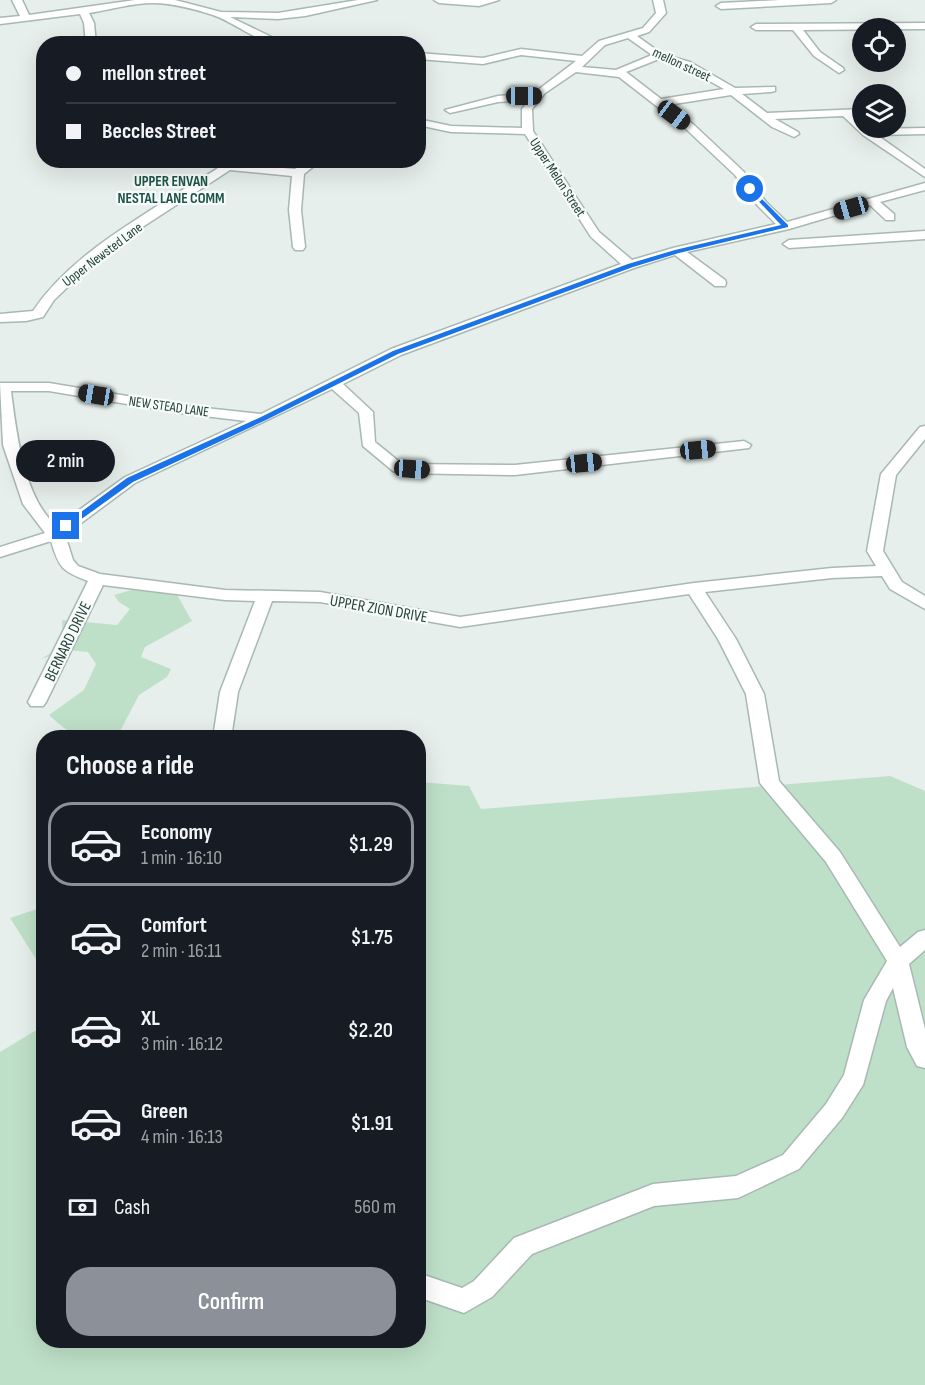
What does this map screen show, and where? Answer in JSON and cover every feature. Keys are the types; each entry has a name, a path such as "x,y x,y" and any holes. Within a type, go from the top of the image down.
{"street":[{"path":"16,0 26,19"},
{"path":"70,0 89,22 90,36"},
{"path":"0,21 152,0 192,5 218,14 260,36"},
{"path":"218,14 278,16 372,0"},
{"path":"439,0 479,3 494,0"},
{"path":"450,110 498,99 537,96 573,69 602,43 646,30 661,13 658,0"},
{"path":"721,6 821,0 833,12 849,41"},
{"path":"756,27 796,27 833,12 925,26"},
{"path":"796,27 817,54 839,70"},
{"name":"mellon street","path":"629,35 659,56 686,64 734,91 763,116 794,134"},
{"path":"426,57 483,61 521,52 584,59"},
{"path":"622,74 621,71 659,56"},
{"path":"573,69 622,74 690,127 738,173 762,204 785,226"},
{"path":"658,103 734,91 771,89"},
{"name":"Upper Melon Street","path":"537,96 527,109 528,131 596,234 630,265"},
{"path":"763,116 852,113"},
{"path":"847,114 852,119"},
{"path":"426,124 451,129 528,131"},
{"path":"426,134 439,126"},
{"path":"906,130 925,131"},
{"path":"874,138 925,174"},
{"name":"Upper Newsted Lane","path":"0,318 38,314 43,304 66,279 226,168"},
{"path":"262,168 298,173"},
{"path":"299,247 295,210 298,173 304,168"},
{"path":"0,552 57,534 130,480 263,418 396,352 630,265 785,226 925,186"},
{"path":"873,202 890,217"},
{"path":"789,244 925,235"},
{"path":"677,252 720,283"},
{"path":"334,383 366,412 368,443 398,468 515,470 744,445"},
{"name":"NEW STEAD LANE","path":"2,387 50,387 176,408 263,418"},
{"name":"UPPER ZION DRIVE","path":"2,387 10,445 31,504 47,526 57,534 65,562 72,569 97,579 225,595 320,597 460,622 694,588 832,573 886,572"},
{"path":"925,430 889,474 875,551 896,585 925,604"},
{"path":"832,573 875,551"},
{"name":"BERNARD DRIVE","path":"37,702 97,579"},
{"path":"694,588 727,639 755,694 770,783 833,857 898,961 918,1047 925,1059"},
{"path":"223,730 229,692 266,597"},
{"path":"426,1288 464,1301 483,1289 522,1246 653,1195 738,1187 791,1162 834,1111 855,1078 875,1000 898,961 925,938"}],"green space":[{"path":"132,590 177,595 192,621 145,647 141,657 171,669 167,677 139,695 121,730 68,730 49,715 84,690 96,664 88,652 68,650 41,659 53,652 60,644 62,620 117,625 130,609 119,602 114,595"},
{"path":"890,776 925,791 925,1385 0,1385 0,1052 36,1030 36,1348 426,1348 426,783 469,786 481,809"},
{"path":"36,910 36,959 10,918"}],"district":[{"name":"UPPER ENVAN NESTAL LANE COMM","path":"171,190"}],"route":[{"path":"66,526 130,480 263,418 396,352 571,286 595,280 630,265 785,226 750,189"}]}
